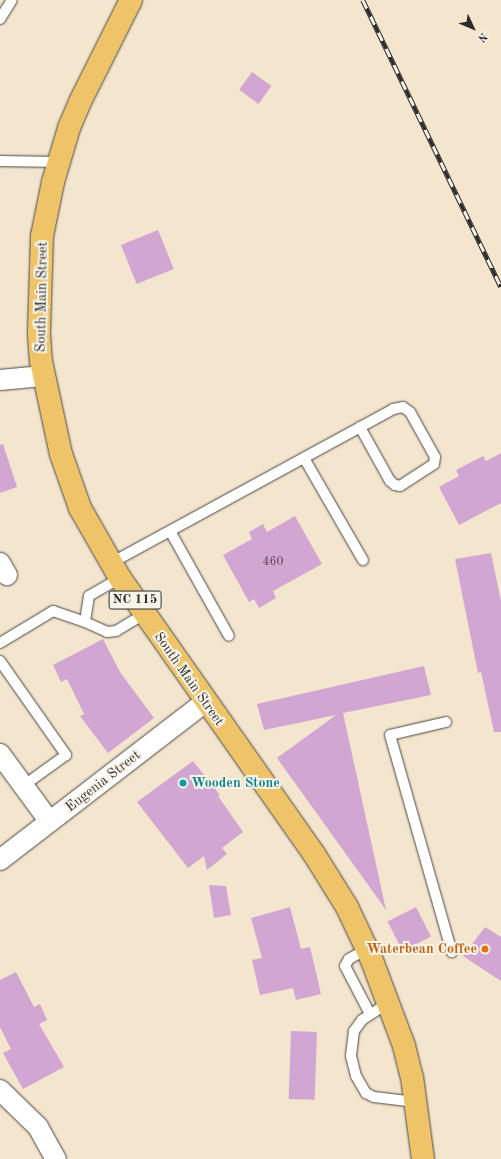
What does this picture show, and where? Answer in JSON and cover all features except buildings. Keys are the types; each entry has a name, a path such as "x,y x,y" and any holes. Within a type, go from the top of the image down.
{"main road":[{"name":"South Main Street","path":"131,0 80,102 59,162 42,236 39,334 43,376 60,454 70,484 93,535 115,571 205,702 314,854 347,907 367,949 404,1046 416,1102 423,1159"}],"street":[{"path":"0,380 43,376"},
{"name":"Eugenia Street","path":"0,860 205,702"},
{"path":"0,754 50,822"},
{"path":"0,1090 38,1127 56,1159"}],"lane":[{"path":"0,19 12,0"},
{"path":"0,161 59,162"},
{"path":"85,622 89,596 115,571 170,531 304,458 360,427 393,409 403,407 410,412 435,457 434,464 400,486 395,485 390,481 360,427"},
{"path":"304,458 363,560"},
{"path":"170,531 229,636"},
{"path":"0,643 53,611 85,622 107,632 116,631 144,614"},
{"path":"0,661 66,755 24,786"},
{"path":"446,722 390,735 452,952"},
{"path":"367,949 348,959 345,966 370,1014"},
{"path":"388,1003 370,1014 354,1031 352,1056 361,1087 374,1097 416,1102"}],"railway":[{"path":"363,0 501,287"}],"place":[{"name":"Wooden Stone","path":"183,783"},
{"name":"Waterbean Coffee","path":"485,949"}]}
